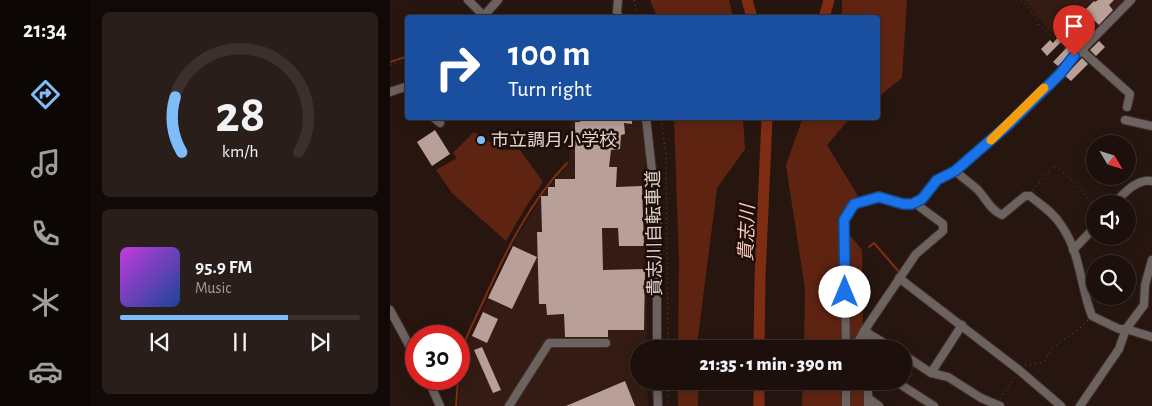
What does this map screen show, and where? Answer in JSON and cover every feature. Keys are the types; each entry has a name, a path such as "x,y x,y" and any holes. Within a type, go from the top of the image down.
{"street":[{"path":"468,0 481,15"},
{"path":"485,15 498,0"},
{"path":"618,0 618,15"},
{"path":"846,340 844,220 854,204 879,197 903,204 912,204 922,199 937,180 955,171 1008,125 1131,0"},
{"path":"1081,50 1130,94 1127,107"},
{"path":"390,92 405,87"},
{"path":"646,120 656,215 657,340"},
{"path":"1125,120 1152,126"},
{"path":"955,171 979,191 997,213 1002,215 1025,196 1030,196 1056,217 1074,250 1092,316 1119,329 1126,329 1152,337"},
{"path":"1122,195 1136,184 1148,180 1152,181"},
{"path":"860,340 916,254 943,231 943,224 920,207 918,201"},
{"path":"1074,250 1086,237"},
{"path":"1080,406 1119,349 1126,329 1144,305 1145,285 1152,260"},
{"path":"899,278 1019,370 1061,406"},
{"path":"390,310 405,338"},
{"path":"931,373 962,325"},
{"path":"866,332 878,340"},
{"path":"866,332 867,340"},
{"path":"509,406 549,344 606,343"},
{"path":"912,360 931,373 948,376 981,398 998,405"},
{"path":"433,390 440,406"},
{"path":"657,390 658,406"},
{"path":"846,390 846,406"},
{"path":"909,390 934,406"},
{"path":"868,402 879,406"}],"path":[{"path":"634,0 638,15"},
{"path":"1021,0 1032,12 1039,25 1074,56"},
{"path":"390,65 405,61"},
{"name":"貴志川自転車道","path":"661,120 666,156 668,340"},
{"path":"1025,196 1054,165 1073,180 1086,195"},
{"path":"998,405 1024,365 1044,362 1052,348 1080,329 1092,316"},
{"path":"668,390 669,406"}],"shaded area":[{"path":"650,0 729,0 733,15 656,15"},
{"path":"842,0 907,0 902,78 880,95 880,15 842,15"},
{"path":"1024,0 1126,1 1074,54 1049,31"},
{"path":"574,120 641,120 645,147 647,340 630,340 630,390 647,390 648,406 458,406 459,390 470,390 470,336 517,238 544,193 569,163 570,124"},
{"path":"674,120 743,120 745,149 717,188 698,340 678,340 679,261"},
{"path":"802,120 848,120 827,145 858,196 837,219 862,250 863,340 804,340 805,289 786,165"},
{"path":"474,132 502,150 520,150 543,182 506,241 452,193 436,170 457,158 453,153"},
{"path":"678,390 698,390 698,406 678,406"},
{"path":"803,390 864,390 864,406 802,406"}],"building":[{"path":"1114,0 1109,5 1113,10 1099,25 1093,19 1072,39 1068,35 1047,56 1041,49 1050,40 1053,43 1059,36 1055,32 1068,18 1073,22 1094,1"},
{"path":"1099,41 1105,47 1096,56 1090,50"},
{"path":"1071,43 1075,48 1058,66 1053,62"},
{"path":"1082,58 1088,64 1071,81 1065,76"},
{"path":"581,120 632,120 632,124 624,123 625,134 621,135 620,149 611,150 609,167 617,167 616,187 642,186 644,246 619,246 618,228 602,228 603,270 645,269 644,330 608,330 608,337 565,337 564,314 547,315 546,304 539,304 537,232 542,232 541,196 548,196 548,187 555,187 555,179 575,179 575,122 580,122"},
{"path":"435,130 450,154 432,166 417,142"},
{"path":"513,246 537,257 512,309 488,298"},
{"path":"483,312 498,319 487,343 472,336"},
{"path":"482,347 501,390 493,393 474,350"},
{"path":"625,381 635,406 566,406"}],"waterway":[{"path":"482,12 493,0"},
{"name":"貴志川","path":"747,0 751,15"},
{"path":"825,15 829,0"},
{"path":"390,62 405,57"},
{"name":"貴志川","path":"759,340 767,120"},
{"path":"470,329 518,230 553,178 567,163"},
{"path":"869,247 874,243 900,273"},
{"path":"456,406 457,390"},
{"name":"貴志川","path":"759,390 759,406"}],"slow traffic":[{"path":"991,140 1044,88"}],"place":[{"name":"市立調月小学校","path":"481,140"}],"route":[{"path":"845,292 844,220 854,204 879,197 903,204 912,204 922,199 937,180 955,171 1008,125 1015,116 1060,74 1074,56"}]}
